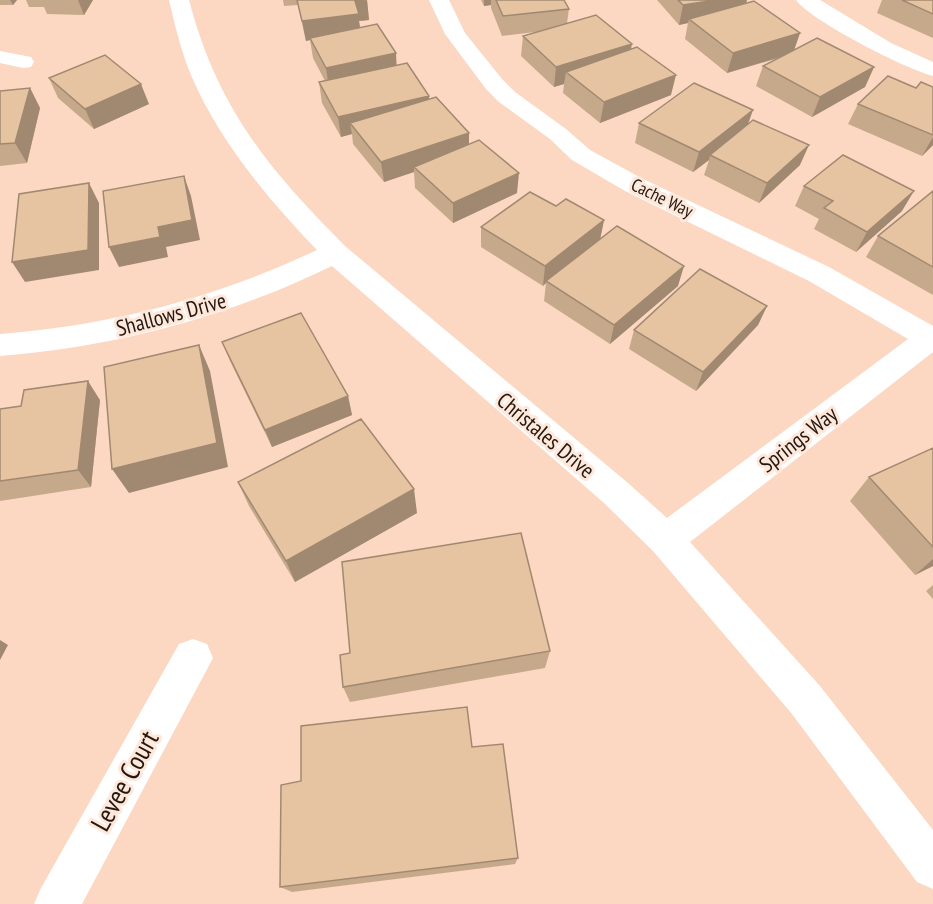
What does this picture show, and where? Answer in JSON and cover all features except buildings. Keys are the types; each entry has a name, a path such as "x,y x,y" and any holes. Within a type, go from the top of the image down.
{"street":[{"name":"Christales Drive","path":"179,0 189,37 207,85 241,144 298,216 335,253 616,493 666,540 806,700 933,866"},
{"name":"Cache Way","path":"439,0 455,34 494,84 507,97 558,134 581,155 634,185 819,274 931,339"},
{"path":"806,0 849,27 916,63 933,69"},
{"path":"0,57 23,62"},
{"name":"Shallows Drive","path":"0,345 50,342 154,322 242,295 302,270 335,253"},
{"name":"Springs Way","path":"666,540 931,339"},
{"name":"Levee Court","path":"57,904 193,658"}]}
